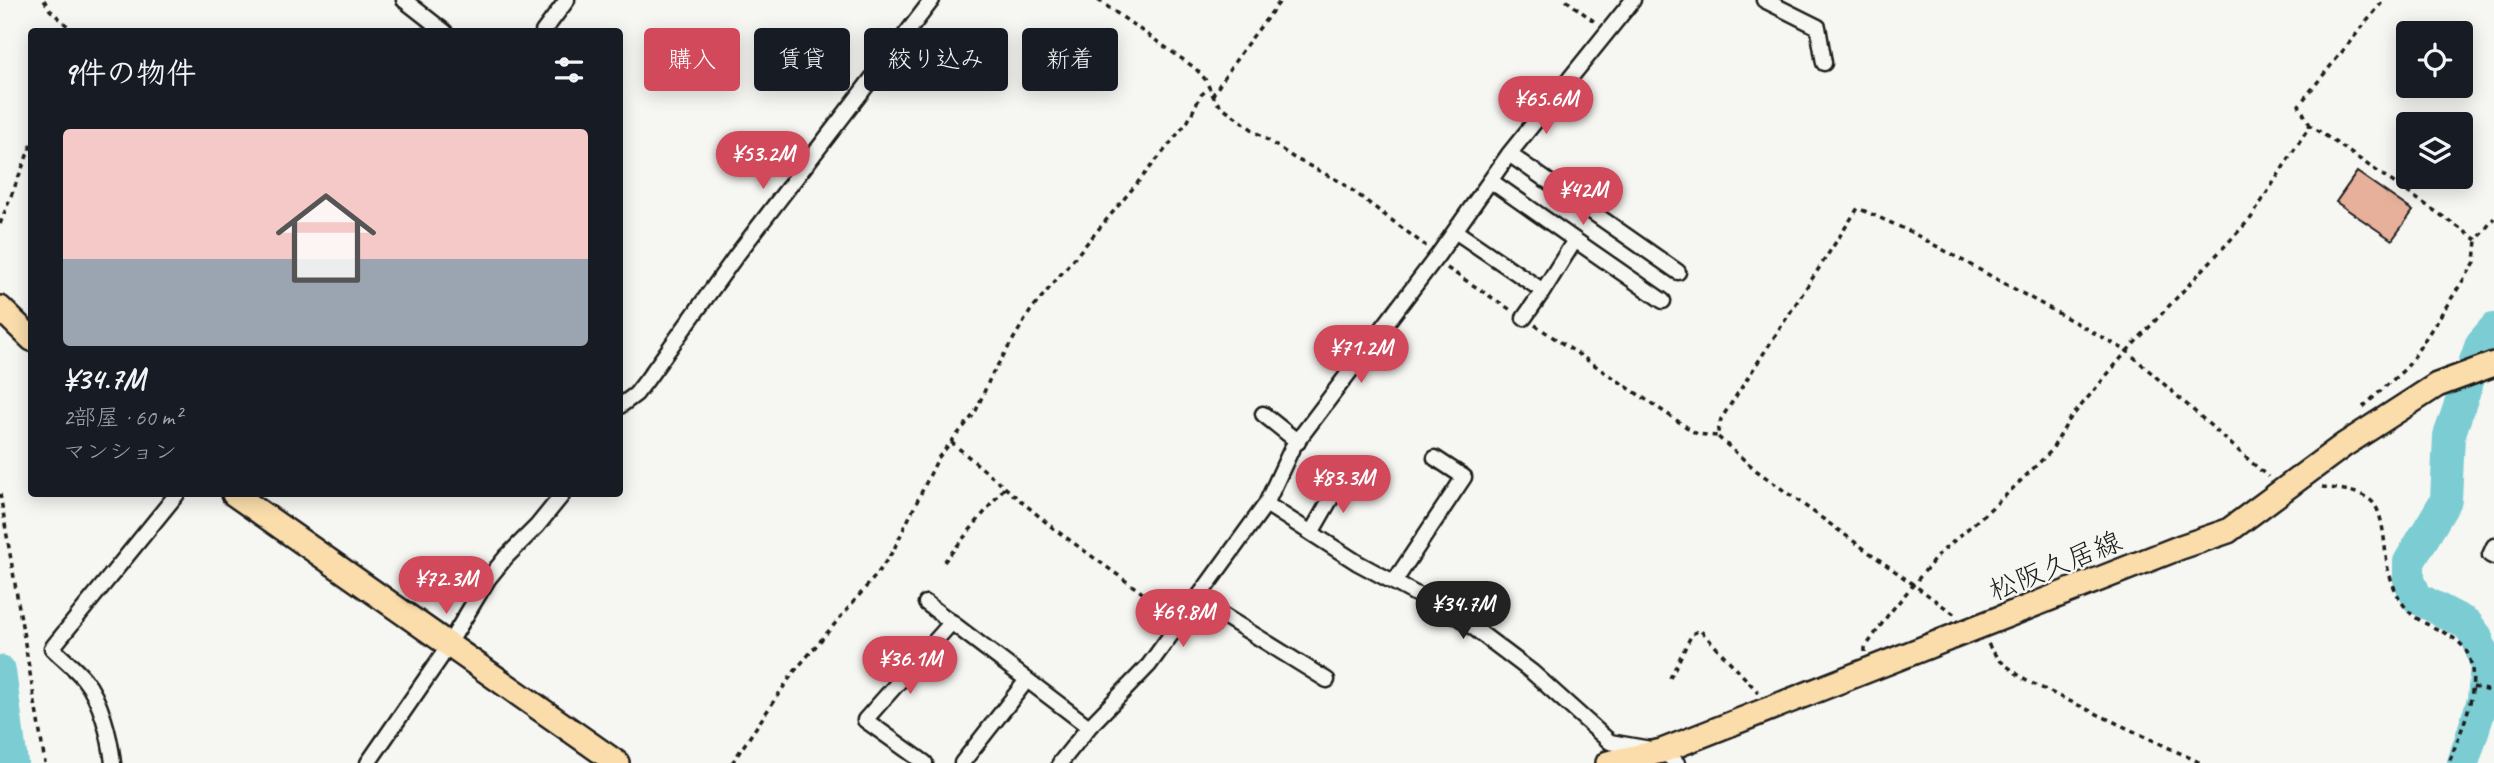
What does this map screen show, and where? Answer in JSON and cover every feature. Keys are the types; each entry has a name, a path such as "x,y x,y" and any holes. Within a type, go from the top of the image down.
{"main road":[{"path":"0,308 28,335"},
{"name":"松阪久居線","path":"1608,763 1670,757 1774,709 2181,547 2228,531 2344,445 2437,385 2486,366"},
{"path":"238,497 617,763"}],"street":[{"path":"404,0 440,28"},
{"path":"546,28 567,0"},
{"path":"623,404 636,394 646,381 736,256 932,0"},
{"path":"1060,763 1089,727 1149,665 1266,504 1297,442 1438,255 1509,154 1633,0"},
{"path":"1764,0 1818,27 1824,63"},
{"path":"1509,154 1678,272"},
{"path":"1491,181 1663,301"},
{"path":"1454,231 1543,291"},
{"path":"1524,318 1575,240"},
{"path":"1263,414 1297,442"},
{"path":"1394,583 1464,477 1435,458"},
{"path":"1311,533 1342,479"},
{"path":"113,763 92,693 84,679 52,648 175,497"},
{"path":"368,763 448,645 488,579 561,497"},
{"path":"1266,504 1358,563 1462,619 1532,672 1610,742 1670,757"},
{"path":"2494,546 2490,555 2494,557"},
{"path":"926,603 1089,727"},
{"path":"1195,603 1211,608 1327,680"},
{"path":"925,763 865,720 952,622"},
{"path":"962,763 1027,680"}],"path":[{"path":"44,0 50,10 70,28"},
{"path":"1098,0 1195,68 1212,96 1256,133 1294,158 1341,183 1438,255 1439,263 1698,434 1717,436 1757,471 1975,629 1998,659 2025,680 2201,763"},
{"path":"1212,96 1281,0"},
{"path":"1566,0 1608,32"},
{"path":"2384,0 2299,105 2310,125 2477,240"},
{"path":"732,763 793,673 878,573 893,551 938,458 975,413 991,376 1031,310 1164,151 1188,121 1201,95 1209,88"},
{"path":"1717,436 1721,419 1858,208 1909,231 2127,351 2251,218 2310,125"},
{"path":"0,224 28,153"},
{"path":"2358,412 2407,367 2475,262 2477,240 2494,218"},
{"path":"951,442 1053,528 1181,622"},
{"path":"944,562 1005,487"},
{"path":"0,494 45,763"},
{"path":"1670,678 1692,634 1700,630 1774,709"},
{"path":"2475,688 2494,692"}],"building":[{"path":"2357,172 2413,211 2392,240 2336,202"}],"waterway":[{"path":"2463,763 2483,700 2486,665 2477,637 2467,624 2417,598 2409,580 2409,562 2446,500 2449,436 2481,344 2494,329"},
{"path":"0,671 12,763"}]}
